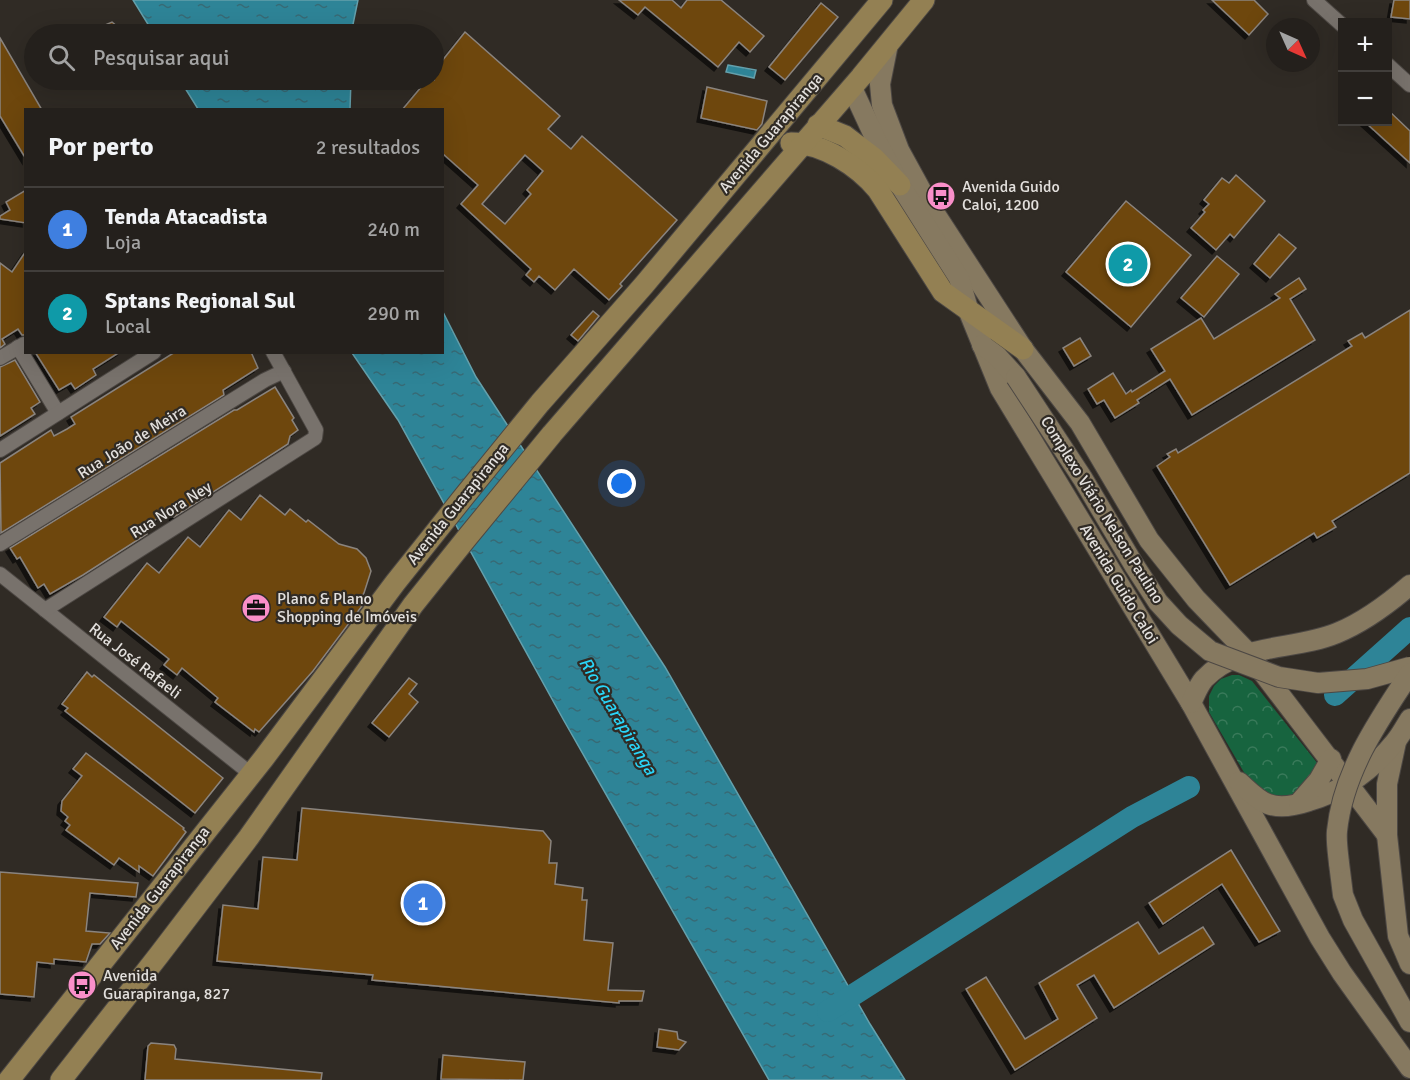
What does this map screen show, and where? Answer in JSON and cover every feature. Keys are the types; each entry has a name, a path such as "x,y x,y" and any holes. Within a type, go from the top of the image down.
{"main road":[{"name":"Avenida Guarapiranga","path":"9,1080 251,774 395,582 540,403 644,285 882,0"},
{"name":"Avenida Guarapiranga","path":"61,1080 249,837 413,605 552,434 852,87 924,0"},
{"path":"845,44 847,69 852,87"},
{"path":"888,44 880,84 881,100 899,150 928,202 1023,349 1080,423 1149,540 1196,599 1248,653 1387,835"},
{"name":"Avenida Guido Caloi","path":"852,87 900,185 959,278 969,312 1000,388 1191,703 1320,939 1410,1068"},
{"path":"818,125 845,136 874,158 900,185"},
{"path":"763,143 802,143 846,161 868,178 943,292 1023,349"},
{"name":"Complexo Viário Nelson Paulino","path":"982,345 997,356 1016,377 1083,479 1158,602 1179,625 1210,651 1279,677 1318,682 1367,679 1410,667"},
{"path":"1191,703 1205,678 1221,666 1248,653 1336,634 1358,623 1410,585"},
{"path":"1221,624 1253,636 1270,639 1313,640"},
{"path":"1410,673 1370,735 1349,779 1337,832 1343,895 1353,920 1410,1022"},
{"path":"1230,774 1266,803 1278,806 1297,805 1324,796 1365,772 1396,742 1410,719"},
{"path":"1396,742 1387,784 1387,835 1398,936 1410,964"},
{"path":"1297,805 1319,780 1330,759"},
{"path":"249,837 265,790 251,774"}],"street":[{"path":"1314,0 1338,21"},
{"path":"1392,69 1410,86"},
{"path":"0,358 22,345"},
{"path":"27,354 58,413"},
{"path":"0,450 151,354"},
{"path":"274,354 284,371"},
{"name":"Rua Nora Ney","path":"45,610 315,438 316,430 284,371"},
{"name":"Rua João de Meira","path":"0,544 264,380 284,371"},
{"name":"Rua José Rafaeli","path":"0,574 251,774"}],"green space":[{"path":"1239,675 1252,681 1318,764 1317,772 1294,795 1267,794 1249,781 1209,712 1209,696 1214,686 1221,679"}],"water":[{"path":"133,0 358,0 353,24 148,24"},
{"path":"728,65 756,70 754,78 726,72"},
{"path":"186,90 351,90 350,108 197,108"},
{"name":"Rio Guarapiranga","path":"444,314 476,377 665,667 870,1024 905,1080 769,1080 563,719 398,420 353,354 444,354"}],"building":[{"path":"619,0 672,0 681,8 687,0 721,0 764,36 750,52 739,42 718,67 645,7 638,15"},
{"path":"1212,0 1254,0 1268,14 1249,35"},
{"path":"1394,0 1410,0 1410,19 1391,17"},
{"path":"821,3 838,17 785,80 769,67"},
{"path":"465,32 560,116 548,129 571,149 582,136 677,220 620,284 622,286 609,300 574,269 555,290 539,276 534,282 526,275 531,269 461,204 478,185 444,155 444,108 404,108 419,90 444,90 444,58","holes":["525,155 543,171 527,190 531,194 505,224 482,204"]},
{"path":"0,38 24,79 24,90 30,90 41,108 24,108 24,156 0,116"},
{"path":"707,87 767,101 762,124 757,130 701,118"},
{"path":"1392,114 1410,131 1410,163 1369,126 1392,126"},
{"path":"1236,175 1265,201 1234,238 1230,234 1216,250 1191,228 1209,204 1204,200 1222,178 1229,183"},
{"path":"24,191 24,223 0,219 0,216 10,210 6,202"},
{"path":"1126,201 1191,255 1131,327 1066,272"},
{"path":"1279,234 1296,248 1270,278 1254,264"},
{"path":"24,254 24,335 18,329 2,339 5,344 0,348 0,263 12,272"},
{"path":"1217,256 1239,274 1204,317 1181,298"},
{"path":"1299,278 1306,289 1290,299 1315,340 1192,415 1170,379 1137,400 1139,403 1115,418 1104,400 1097,404 1088,389 1113,373 1126,394 1131,390 1132,392 1165,371 1151,349 1201,318 1214,339 1280,298 1275,294"},
{"path":"1410,310 1410,473 1332,521 1336,527 1317,538 1314,533 1230,585 1157,466 1170,457 1167,454 1176,449 1178,453 1352,346 1348,341 1362,333 1365,338"},
{"path":"593,311 599,316 578,341 571,335"},
{"path":"1080,338 1091,356 1074,366 1063,348"},
{"path":"36,354 117,354 93,369 96,375 75,389 71,383 59,390"},
{"path":"172,354 252,354 258,368 223,390 224,395 1,533 0,463 51,430 54,436 75,424 71,417"},
{"path":"15,360 40,402 31,408 35,414 0,436 0,367"},
{"path":"275,387 294,418 292,420 298,430 290,436 288,444 174,517 170,511 143,527 147,534 83,575 50,594 44,584 38,588 20,557 17,559 10,548"},
{"path":"260,495 285,515 290,509 339,544 357,549 366,558 371,571 358,603 362,606 313,671 259,732 255,729 254,732 215,702 218,698 182,668 177,675 164,665 169,659 121,621 117,627 104,617 147,563 159,573 188,537 200,547 229,510 241,520"},
{"path":"87,672 92,677 94,675 223,778 195,813 65,711 68,708 62,704"},
{"path":"409,678 417,684 409,694 418,702 389,737 372,723"},
{"path":"86,753 184,828 186,832 153,876 139,866 139,872 119,858 114,865 66,830 70,825 65,821 68,817 61,811 62,801 82,776 73,769"},
{"path":"302,808 543,831 551,841 549,863 557,863 555,884 583,888 582,900 587,900 584,940 613,943 608,990 644,991 642,1001 619,1001 619,1003 372,980 373,975 217,961 223,905 258,909 263,857 297,860"},
{"path":"1231,850 1280,931 1259,942 1222,884 1163,924 1149,903"},
{"path":"0,872 138,883 136,897 90,893 86,931 110,933 100,944 92,944 86,962 54,959 54,964 37,962 34,997 0,994"},
{"path":"1138,922 1159,954 1203,927 1214,944 1114,1008 1094,975 1077,985 1097,1018 1015,1070 966,989 986,977 1025,1039 1058,1019 1039,983"},
{"path":"659,1029 677,1032 678,1039 686,1042 679,1050 657,1047"},
{"path":"151,1043 174,1045 175,1059 322,1073 321,1080 145,1080 148,1046"},
{"path":"443,1055 525,1062 523,1080 441,1079"}],"waterway":[{"path":"1335,695 1410,628"},
{"path":"828,1011 1132,817 1189,787"}],"place":[{"name":"Avenida Guido Caloi, 1200","path":"941,196"},
{"name":"Sptans Regional Sul","path":"1128,264"},
{"name":"Plano & Plano Shopping de Imóveis","path":"256,608"},
{"name":"Tenda Atacadista","path":"423,903"},
{"name":"Avenida Guarapiranga, 827","path":"82,985"}]}
